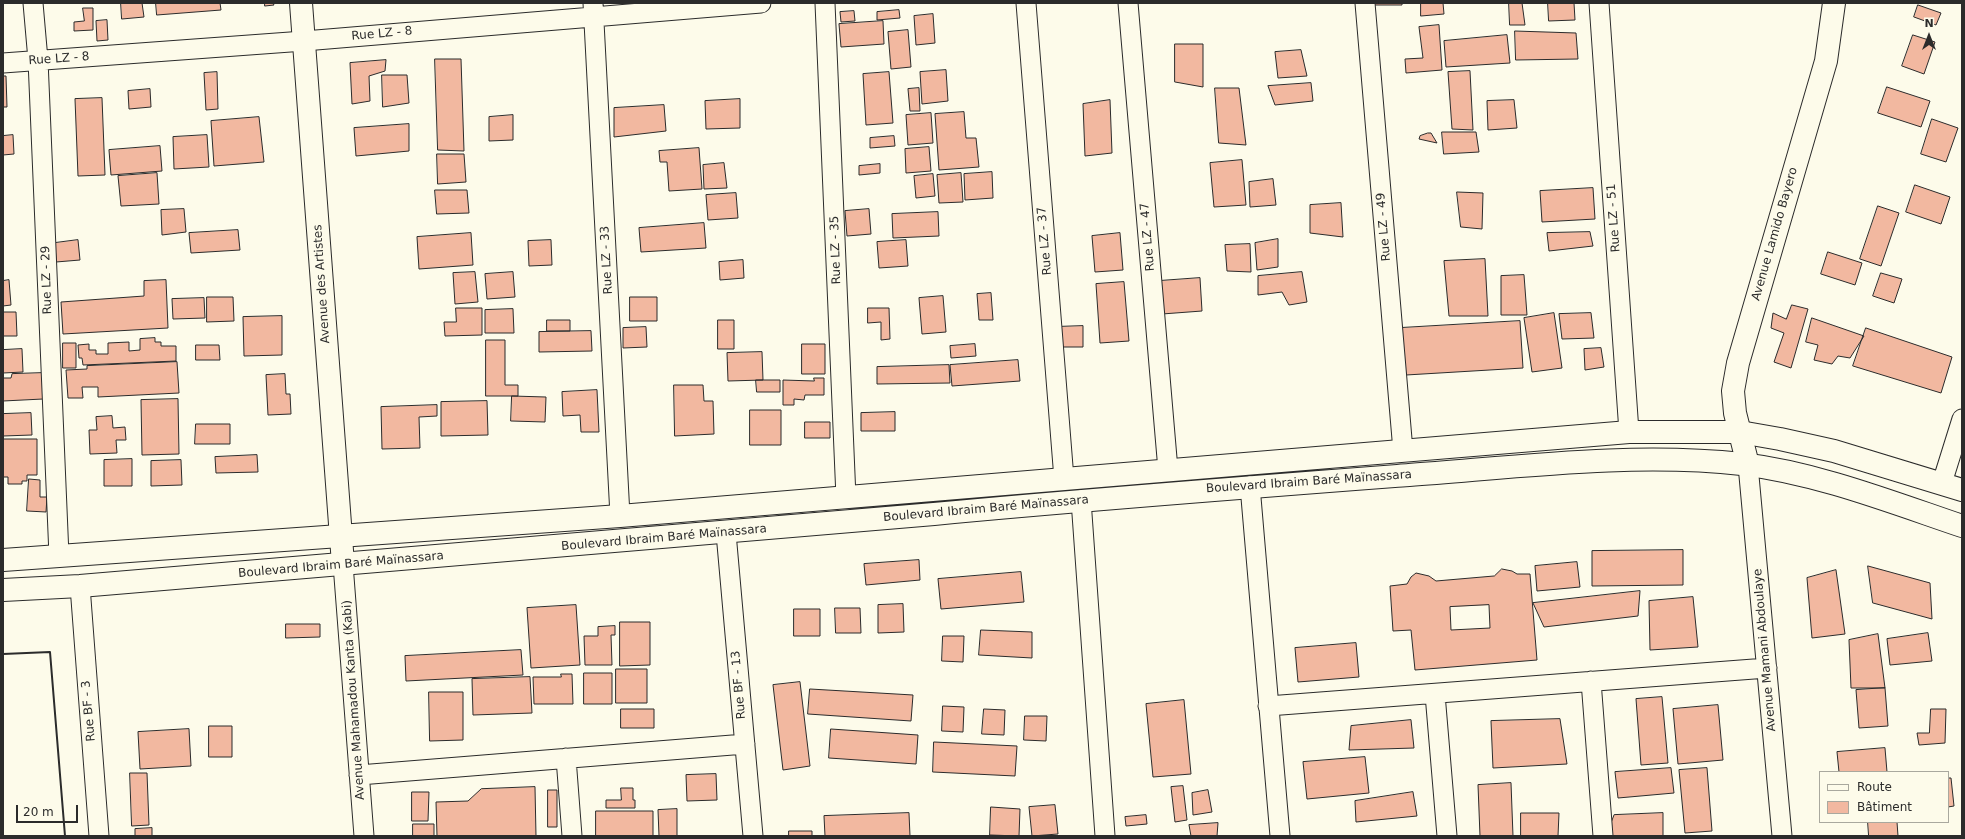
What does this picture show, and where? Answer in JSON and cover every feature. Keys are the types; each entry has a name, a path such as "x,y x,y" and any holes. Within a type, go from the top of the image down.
{"main road":[{"name":"Avenue des Artistes","path":"301,3 343,564"},
{"name":"Avenue Lamido Bayero","path":"1748,465 1734,413 1732,391 1738,363 1826,61 1834,3"},
{"name":"Boulevard Ibraim Baré Maïnassara","path":"3,560 620,516 1629,432 1740,432 1834,451 1962,490"},
{"name":"Boulevard Ibraim Baré Maïnassara","path":"3,590 80,586 726,533 1250,486 1550,464 1695,460 1748,465 1806,477 1962,526"}],"street":[{"name":"Rue LZ - 29","path":"33,3 38,60 59,556"},
{"name":"Rue LZ - 8","path":"3,63 304,41 593,10 761,3"},
{"name":"Rue LZ - 35","path":"825,3 846,498"},
{"name":"Rue LZ - 37","path":"1026,3 1064,479"},
{"name":"Rue LZ - 47","path":"1128,3 1168,470"},
{"name":"Rue LZ - 49","path":"1365,3 1403,451"},
{"name":"Rue LZ - 51","path":"1599,3 1629,432"},
{"name":"Rue LZ - 33","path":"593,10 620,516"},
{"path":"1942,483 1962,419"},
{"name":"Avenue Mamani Abdoulaye","path":"1748,465 1782,836"},
{"path":"1250,486 1253,501 1268,706 1280,836"},
{"path":"1081,500 1105,836"},
{"name":"Rue BF - 13","path":"726,533 754,836"},
{"name":"Avenue Mahamadou Kanta (Kabi)","path":"343,564 364,836"},
{"name":"Rue BF - 3","path":"80,586 99,836"},
{"path":"1268,706 1767,668"},
{"path":"1591,681 1603,836"},
{"path":"1435,694 1447,836"},
{"path":"359,775 745,744"},
{"path":"566,758 572,836"}],"building":[{"path":"121,3 142,3 144,17 122,19"},
{"path":"156,3 220,3 221,10 157,15"},
{"path":"265,3 273,3 274,5 265,6"},
{"path":"1374,3 1402,3 1402,5 1374,5"},
{"path":"1421,3 1443,3 1444,14 1421,16"},
{"path":"1509,3 1522,3 1525,25 1510,25"},
{"path":"1548,3 1574,3 1575,20 1549,21"},
{"path":"1918,5 1941,13 1936,25 1914,17"},
{"path":"83,8 93,8 93,30 74,31 74,22 84,21"},
{"path":"899,10 900,18 877,20 877,12"},
{"path":"854,11 855,21 841,22 840,12"},
{"path":"933,14 935,43 916,45 914,16"},
{"path":"107,20 108,40 97,41 96,21"},
{"path":"883,21 884,44 841,47 839,24"},
{"path":"1439,25 1442,70 1406,73 1405,59 1423,58 1419,27"},
{"path":"908,30 911,67 891,69 888,32"},
{"path":"1515,31 1576,33 1578,59 1516,60"},
{"path":"1507,35 1510,63 1446,67 1444,41"},
{"path":"1913,35 1935,42 1924,74 1902,66"},
{"path":"1175,44 1203,44 1203,87 1175,82"},
{"path":"1301,50 1307,76 1278,78 1275,52"},
{"path":"435,59 461,59 464,151 438,150"},
{"path":"386,60 385,71 369,76 370,101 352,104 350,63"},
{"path":"946,70 948,101 922,104 920,72"},
{"path":"1470,71 1473,130 1452,129 1448,72"},
{"path":"217,72 218,109 206,110 204,73"},
{"path":"889,72 893,123 866,125 863,74"},
{"path":"382,75 407,75 409,103 383,107"},
{"path":"3,76 6,76 7,107 3,107"},
{"path":"1311,83 1313,101 1275,105 1268,86"},
{"path":"1887,87 1930,101 1921,127 1878,113"},
{"path":"919,88 920,111 910,111 908,89"},
{"path":"1215,88 1239,88 1246,145 1219,143"},
{"path":"150,89 151,107 129,109 128,91"},
{"path":"102,98 105,175 78,176 75,99"},
{"path":"740,99 740,128 706,129 705,101"},
{"path":"1110,100 1112,153 1085,156 1083,104"},
{"path":"1514,100 1517,128 1488,130 1487,101"},
{"path":"664,105 666,131 614,137 614,108"},
{"path":"964,112 966,138 976,138 979,167 939,170 935,114"},
{"path":"931,113 933,143 908,145 906,115"},
{"path":"513,115 513,140 489,141 489,117"},
{"path":"259,117 264,162 214,166 211,121"},
{"path":"1932,119 1958,128 1946,162 1921,154"},
{"path":"409,124 409,151 356,156 354,128"},
{"path":"1442,132 1476,132 1479,152 1444,154"},
{"path":"1431,133 1437,143 1419,139 1420,136"},
{"path":"13,135 14,154 3,155 3,136"},
{"path":"207,135 209,167 174,169 173,137"},
{"path":"894,136 895,146 870,148 870,138"},
{"path":"160,146 162,171 111,175 109,150"},
{"path":"929,147 931,171 906,173 905,149"},
{"path":"699,148 702,189 669,191 667,162 660,162 659,151"},
{"path":"437,154 464,154 466,182 438,184"},
{"path":"1242,160 1246,205 1214,207 1210,163"},
{"path":"724,163 727,188 704,189 703,165"},
{"path":"880,164 880,173 859,175 859,166"},
{"path":"992,172 993,198 965,200 964,174"},
{"path":"157,173 159,204 121,206 118,176"},
{"path":"961,173 963,202 939,203 937,175"},
{"path":"933,174 935,196 916,198 914,176"},
{"path":"1273,179 1276,205 1250,207 1249,182"},
{"path":"1915,185 1950,197 1941,224 1906,212"},
{"path":"1593,188 1595,219 1542,222 1540,191"},
{"path":"435,190 467,190 469,213 437,214"},
{"path":"1457,192 1483,193 1482,229 1461,227"},
{"path":"736,193 738,218 708,220 706,195"},
{"path":"1341,203 1343,237 1310,233 1310,205"},
{"path":"1878,206 1899,213 1881,266 1860,259"},
{"path":"184,209 186,232 162,235 161,210"},
{"path":"869,209 871,234 847,236 845,211"},
{"path":"938,212 939,236 893,238 892,214"},
{"path":"704,223 706,248 641,252 639,228"},
{"path":"238,230 240,250 191,253 189,233"},
{"path":"1590,232 1593,246 1549,251 1547,233"},
{"path":"471,233 473,265 419,269 417,237"},
{"path":"1120,233 1123,270 1095,272 1092,236"},
{"path":"1278,239 1278,267 1257,270 1255,243"},
{"path":"78,240 80,260 56,262 55,243"},
{"path":"551,240 552,265 529,266 528,241"},
{"path":"906,240 908,266 879,268 877,242"},
{"path":"1250,244 1251,272 1227,271 1225,245"},
{"path":"1828,252 1862,263 1855,285 1821,274"},
{"path":"1485,259 1488,316 1449,316 1444,261"},
{"path":"743,260 744,278 720,280 719,262"},
{"path":"475,272 478,302 455,304 453,273"},
{"path":"513,272 515,297 487,299 485,274"},
{"path":"1302,272 1307,302 1289,305 1282,292 1258,295 1258,276"},
{"path":"1881,273 1902,279 1894,303 1873,296"},
{"path":"1524,275 1527,315 1501,315 1501,276"},
{"path":"1200,278 1202,311 1162,314 1159,281"},
{"path":"9,280 11,305 3,306 3,281"},
{"path":"166,280 168,328 63,334 61,302 144,296 144,281"},
{"path":"1124,282 1129,341 1100,343 1096,284"},
{"path":"991,293 993,320 979,320 977,294"},
{"path":"943,296 946,332 922,334 919,298"},
{"path":"207,297 233,297 234,321 207,322"},
{"path":"630,297 657,297 657,321 630,321"},
{"path":"204,298 205,318 173,319 172,299"},
{"path":"1792,305 1808,309 1791,368 1774,362 1784,333 1771,328 1773,313 1786,319"},
{"path":"456,308 482,308 482,335 445,336 444,322 456,322"},
{"path":"868,308 889,308 890,339 881,340 881,322 868,323"},
{"path":"513,309 514,333 485,333 485,310"},
{"path":"3,312 16,312 17,336 3,336"},
{"path":"1554,313 1562,368 1532,372 1524,318"},
{"path":"1591,313 1594,338 1562,339 1559,314"},
{"path":"282,316 282,355 244,356 243,317"},
{"path":"1812,318 1864,336 1850,358 1838,356 1832,364 1814,360 1818,345 1806,342"},
{"path":"547,320 570,320 570,331 547,331"},
{"path":"718,320 734,320 734,349 718,349"},
{"path":"1520,321 1523,368 1406,375 1400,328"},
{"path":"1083,326 1083,347 1055,347 1054,327"},
{"path":"646,327 647,347 623,348 623,328"},
{"path":"1866,328 1952,357 1941,393 1853,366"},
{"path":"591,331 592,351 539,352 539,332"},
{"path":"155,338 155,342 161,342 161,346 176,346 176,361 83,365 82,358 79,358 78,345 89,344 89,350 96,350 96,354 108,354 108,343 129,342 129,351 140,350 140,339"},
{"path":"486,340 505,340 505,385 518,385 518,396 486,396"},
{"path":"63,343 76,343 76,368 63,368"},
{"path":"802,344 825,344 825,374 802,374"},
{"path":"975,344 976,356 951,358 950,346"},
{"path":"196,345 219,345 220,360 196,360"},
{"path":"1601,348 1604,367 1585,370 1584,349"},
{"path":"22,349 23,372 3,373 3,350"},
{"path":"762,352 763,380 728,381 727,353"},
{"path":"1018,360 1020,381 952,386 950,365"},
{"path":"177,362 179,393 98,397 98,387 82,387 83,398 68,398 66,370 87,369 87,366"},
{"path":"949,365 950,383 877,384 877,367"},
{"path":"43,373 43,399 3,401 3,378 11,378 12,374"},
{"path":"285,374 286,394 290,394 291,414 268,415 266,375"},
{"path":"814,378 824,378 824,395 805,395 804,400 794,399 794,405 783,405 783,380 814,381"},
{"path":"756,380 780,380 780,392 757,392"},
{"path":"674,385 703,385 704,401 713,401 714,434 675,436"},
{"path":"597,390 599,432 581,432 580,415 563,416 562,392"},
{"path":"512,396 546,397 545,422 511,421"},
{"path":"178,399 179,454 142,455 141,400"},
{"path":"487,401 488,435 441,436 441,402"},
{"path":"437,405 437,416 419,417 420,448 382,449 381,407"},
{"path":"750,410 781,410 781,445 750,445"},
{"path":"895,412 895,431 861,431 861,413"},
{"path":"31,413 32,435 3,436 3,414"},
{"path":"112,416 113,428 125,427 126,440 116,440 117,453 90,454 89,430 97,430 96,417"},
{"path":"805,422 830,422 830,438 805,438"},
{"path":"196,424 230,424 230,444 195,444"},
{"path":"3,439 37,439 37,475 27,475 27,481 22,481 22,484 8,484 8,477 3,477"},
{"path":"257,455 258,472 216,473 215,457"},
{"path":"132,459 132,486 104,486 104,460"},
{"path":"181,460 182,485 151,486 151,461"},
{"path":"29,479 40,480 40,497 47,497 46,512 27,511"},
{"path":"1683,550 1683,585 1592,586 1592,551"},
{"path":"919,560 920,580 866,585 864,564"},
{"path":"1577,562 1580,587 1537,591 1535,566"},
{"path":"1868,566 1930,583 1932,619 1873,603"},
{"path":"1502,569 1512,571 1517,574 1530,574 1537,660 1415,670 1411,630 1393,631 1390,586 1407,584 1411,577 1416,573 1429,576 1436,581 1494,576","holes":["1489,605 1490,628 1451,630 1450,607"]},
{"path":"1836,570 1845,634 1812,638 1807,578"},
{"path":"1021,572 1024,602 941,609 938,579"},
{"path":"1640,591 1638,616 1544,627 1533,603"},
{"path":"1693,597 1698,647 1650,650 1649,601"},
{"path":"903,604 904,632 878,633 878,605"},
{"path":"576,605 580,665 531,668 527,608"},
{"path":"835,608 860,608 861,633 836,633"},
{"path":"794,609 820,609 820,636 794,636"},
{"path":"620,622 650,622 650,665 620,666"},
{"path":"286,624 320,624 320,637 286,638"},
{"path":"615,626 615,635 611,635 612,665 585,665 584,636 598,636 598,627"},
{"path":"981,630 1032,632 1032,658 979,655"},
{"path":"1928,633 1932,661 1890,665 1887,639"},
{"path":"1878,634 1885,688 1851,688 1849,640"},
{"path":"943,636 964,636 963,662 942,661"},
{"path":"1356,643 1359,677 1298,682 1295,648"},
{"path":"521,650 523,675 406,681 405,656"},
{"path":"616,669 647,669 647,703 616,703"},
{"path":"584,673 612,673 612,704 584,704"},
{"path":"561,674 572,674 573,704 534,704 533,677 561,677"},
{"path":"530,677 532,713 473,715 472,679"},
{"path":"800,682 810,766 783,770 773,685"},
{"path":"1885,688 1888,726 1859,728 1856,690"},
{"path":"810,689 913,695 911,721 808,714"},
{"path":"429,692 463,692 463,740 430,741"},
{"path":"1662,697 1668,763 1641,765 1636,699"},
{"path":"1184,700 1191,774 1153,777 1146,704"},
{"path":"1718,705 1723,760 1678,764 1673,709"},
{"path":"943,706 964,707 963,732 942,731"},
{"path":"621,709 654,709 654,728 621,728"},
{"path":"984,709 1005,710 1004,735 982,734"},
{"path":"1931,709 1946,709 1945,743 1919,745 1917,733 1929,733"},
{"path":"1025,716 1047,716 1046,741 1024,740"},
{"path":"1560,719 1567,764 1493,768 1491,721"},
{"path":"1411,720 1414,748 1349,750 1351,726"},
{"path":"209,726 232,726 232,757 209,757"},
{"path":"189,729 191,766 140,769 138,732"},
{"path":"831,729 918,735 916,764 829,758"},
{"path":"934,742 1017,746 1015,776 933,772"},
{"path":"1885,748 1887,771 1839,771 1837,752"},
{"path":"1365,757 1369,793 1307,799 1303,762"},
{"path":"1671,768 1674,793 1618,798 1615,772"},
{"path":"1707,768 1712,831 1685,833 1679,770"},
{"path":"130,773 147,773 149,825 132,826"},
{"path":"716,774 717,800 687,801 686,775"},
{"path":"1949,778 1951,778 1954,806 1949,807"},
{"path":"1511,783 1513,836 1480,836 1478,785"},
{"path":"1183,786 1187,820 1175,822 1171,787"},
{"path":"535,787 536,836 437,836 436,802 468,801 481,789"},
{"path":"621,788 633,788 635,808 606,808 606,800 621,800"},
{"path":"548,790 557,790 557,827 548,827"},
{"path":"1208,790 1212,812 1193,815 1192,793"},
{"path":"412,792 429,792 428,821 412,821"},
{"path":"1413,792 1417,816 1356,822 1355,801"},
{"path":"1055,805 1058,834 1032,836 1029,807"},
{"path":"991,807 1020,809 1019,836 990,835"},
{"path":"677,809 677,836 659,836 658,810"},
{"path":"596,811 653,811 653,836 596,836"},
{"path":"909,813 910,836 825,836 824,816"},
{"path":"1521,813 1559,813 1558,836 1521,836"},
{"path":"1663,813 1663,836 1606,836 1614,815"},
{"path":"1146,815 1147,824 1126,826 1125,817"},
{"path":"1218,823 1217,836 1191,836 1189,825"},
{"path":"1868,823 1897,823 1898,836 1869,836"},
{"path":"413,824 434,824 434,836 413,836"},
{"path":"152,828 152,836 135,836 135,829"},
{"path":"789,831 812,831 812,836 789,836"}],"wall":[{"path":"3,654 50,652 65,836"}]}
